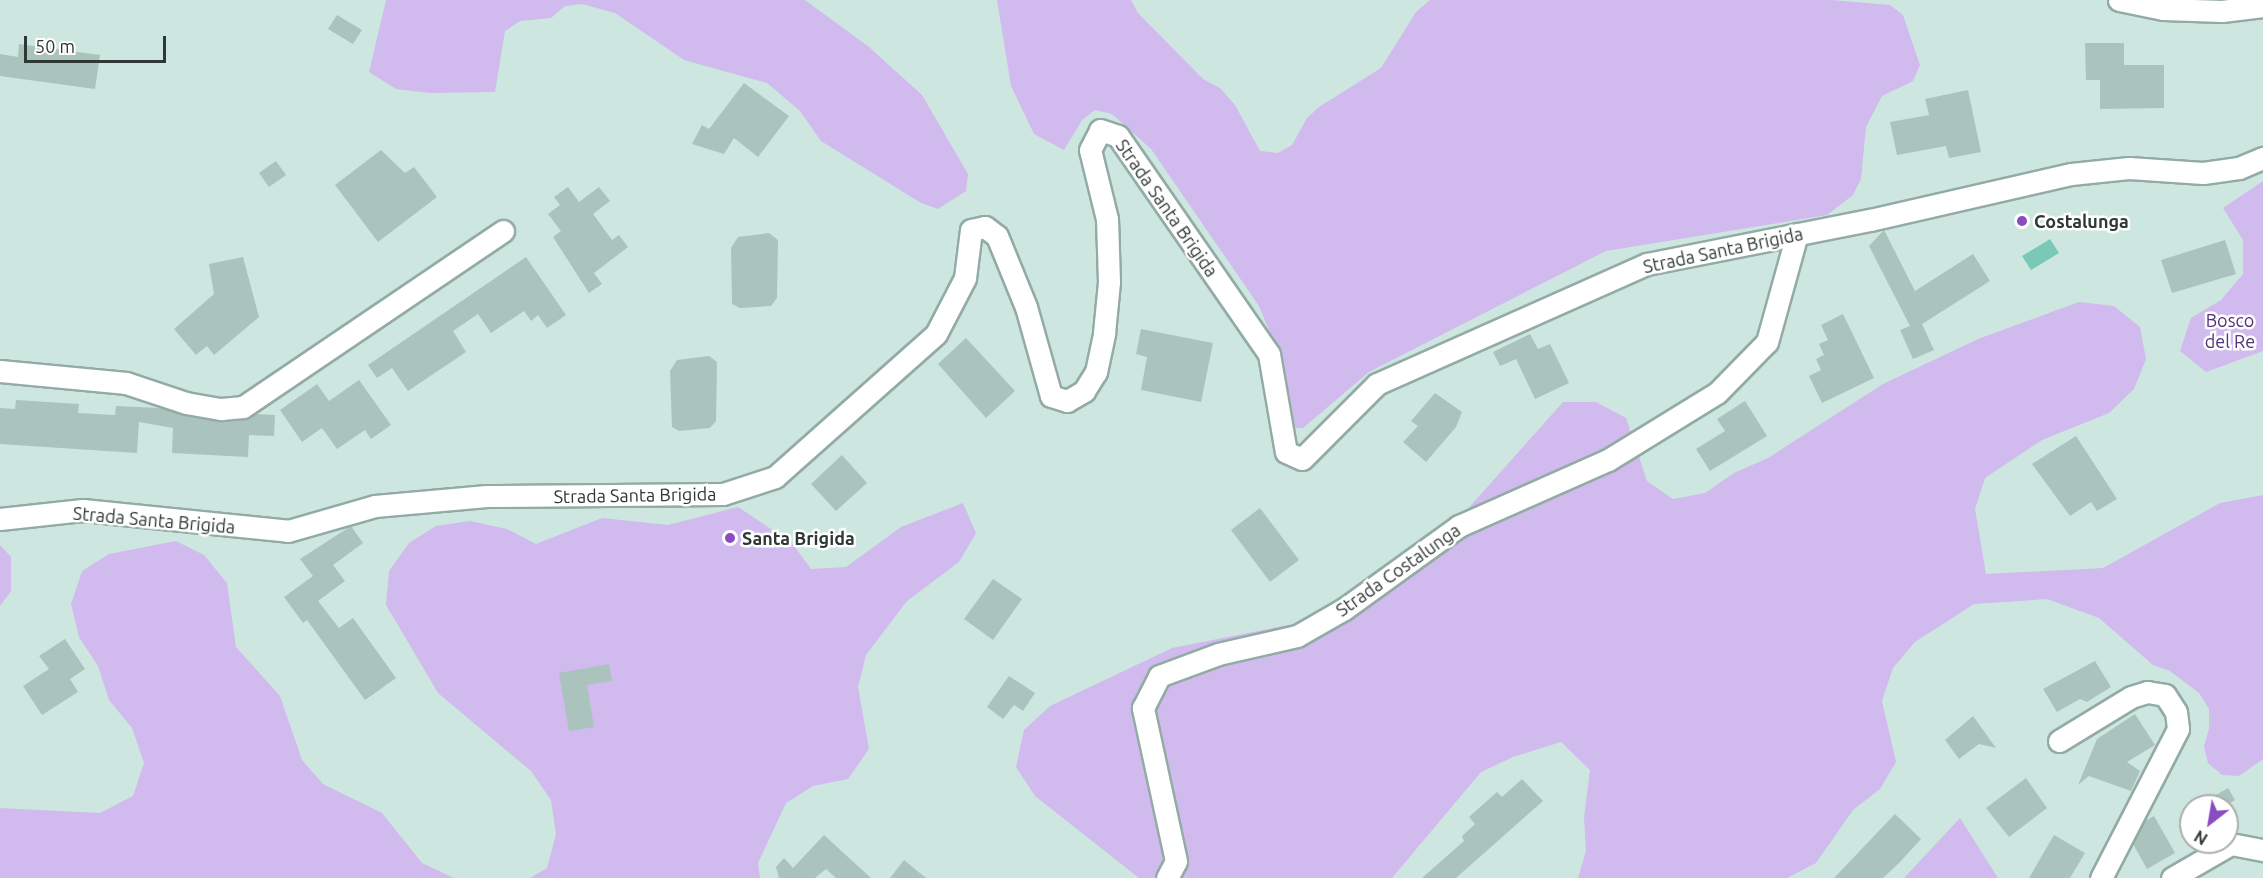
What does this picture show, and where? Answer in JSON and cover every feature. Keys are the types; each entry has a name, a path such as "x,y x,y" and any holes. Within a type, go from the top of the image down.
{"street":[{"path":"2119,0 2163,9 2222,11 2263,6"},
{"name":"Strada Santa Brigida","path":"0,519 84,510 288,531 375,506 488,496 723,494 775,477 936,334 965,278 971,230 985,227 997,236 1026,307 1051,396 1067,401 1084,391 1096,372 1104,333 1109,282 1107,219 1090,150 1100,130 1118,136 1269,354 1286,452 1302,459 1377,384 1515,320 1647,264 2072,174 2129,168 2203,173 2239,168 2263,158"},
{"path":"0,371 126,383 186,403 221,409 243,407 503,231"},
{"name":"Strada Costalunga","path":"1167,878 1176,861 1143,708 1159,676 1218,654 1298,636 1344,609 1459,526 1608,460 1717,393 1767,342 1797,234"},
{"path":"2059,741 2131,697 2147,692 2165,696 2176,712 2178,729 2101,878"},
{"path":"2172,878 2231,844 2263,850"}],"green space":[{"path":"386,0 805,0 869,47 922,95 968,174 966,191 938,209 921,203 821,141 800,111 767,83 684,60 615,13 582,4 565,6 551,18 520,21 505,31 495,92 430,93 396,89 369,72"},
{"path":"997,0 1131,0 1138,13 1203,79 1220,88 1235,105 1260,151 1278,153 1292,145 1307,118 1319,107 1381,68 1416,12 1430,0 1831,0 1890,5 1903,15 1920,65 1913,81 1882,96 1866,127 1861,179 1853,195 1827,215 1606,251 1369,372 1303,428 1290,428 1281,382 1283,365 1259,306 1151,149 1112,114 1095,110 1082,120 1064,150 1034,134 1011,86"},
{"name":"Bosco del Re","path":"2263,181 2263,351 2206,372 2180,351 2191,318 2221,300 2243,274 2243,240 2223,208"},
{"path":"2079,302 2114,306 2140,327 2146,359 2134,389 2109,413 2042,440 1985,478 1975,509 1986,574 2103,568 2220,503 2263,495 2263,759 2239,776 2222,775 2208,763 2204,746 2209,729 2209,709 2199,693 2170,671 2153,665 2099,618 2047,599 1974,604 1915,642 1893,668 1882,701 1896,762 1880,789 1853,810 1816,863 1787,878 1578,878 1586,851 1584,817 1590,770 1561,742 1513,757 1481,772 1392,878 1139,878 1035,796 1016,767 1024,730 1050,706 1172,648 1303,622 1449,530 1563,402 1596,402 1626,418 1647,481 1673,499 1705,493 1734,473 1768,458 1883,384 1978,339"},
{"path":"963,503 976,533 959,562 907,601 866,655 858,687 869,749 848,779 813,786 786,803 758,863 760,878 530,878 547,868 556,834 551,800 531,771 438,693 386,605 389,571 409,543 436,526 470,521 507,529 536,544 602,518 668,525 738,507 792,543 811,569 846,567 901,527"},
{"path":"176,541 204,555 227,583 236,647 280,696 302,760 323,784 382,813 422,863 454,878 0,878 0,808 100,813 133,796 144,763 132,728 109,700 98,666 79,637 71,604 82,571 109,554"},
{"path":"0,545 11,557 11,591 0,606"},
{"path":"1960,818 1998,878 1904,878"}],"shaded area":[{"path":"2050,239 2059,253 2031,270 2022,256"}],"building":[{"path":"337,15 362,30 353,44 328,29"},
{"path":"2085,43 2124,43 2124,65 2164,65 2164,108 2100,109 2100,80 2086,80"},
{"path":"19,44 100,55 95,89 0,76 0,54 18,57"},
{"path":"744,83 789,116 758,157 734,138 724,154 692,144 702,125 709,129"},
{"path":"1968,90 1981,152 1949,158 1946,146 1897,155 1890,122 1929,115 1925,99"},
{"path":"381,150 405,173 414,167 437,197 378,242 335,185"},
{"path":"276,161 286,175 269,187 259,173"},
{"path":"568,187 579,202 599,187 610,201 593,214 612,240 619,235 628,247 594,273 602,284 589,293 553,237 561,231 548,214 560,205 554,197"},
{"path":"1884,230 1915,291 1973,254 1990,281 1922,324 1934,350 1913,359 1900,330 1910,326 1869,246"},
{"path":"769,233 778,240 777,298 771,306 740,308 732,304 731,248 738,237"},
{"path":"2225,240 2236,274 2172,293 2161,260"},
{"path":"243,257 259,317 214,355 207,346 196,355 174,329 214,294 209,264"},
{"path":"526,257 566,315 547,328 538,315 531,321 524,311 491,333 478,314 453,331 466,352 408,391 392,368 377,378 368,365"},
{"path":"1843,314 1874,378 1822,403 1809,376 1821,370 1816,359 1824,355 1819,344 1828,340 1821,325"},
{"path":"1141,329 1213,343 1201,402 1141,390 1147,357 1136,354"},
{"path":"1530,334 1538,349 1550,344 1569,383 1535,399 1516,359 1500,366 1493,352"},
{"path":"966,338 1015,391 986,418 938,364"},
{"path":"709,356 717,362 716,421 710,428 679,431 672,427 670,371 677,360"},
{"path":"359,380 391,425 371,439 365,430 337,449 322,428 302,442 280,410 317,384 329,401"},
{"path":"1435,393 1462,412 1456,427 1426,462 1403,442 1418,426 1411,421"},
{"path":"16,400 79,404 78,413 115,415 116,406 160,408 219,422 244,420 255,414 275,415 274,436 249,435 248,457 172,453 173,428 139,422 137,453 0,444 0,408 15,409"},
{"path":"1745,401 1767,436 1710,471 1696,449 1725,431 1717,419"},
{"path":"2076,436 2117,499 2097,511 2091,502 2070,516 2032,464"},
{"path":"842,455 867,483 836,511 811,484"},
{"path":"1260,508 1299,560 1270,582 1231,530"},
{"path":"351,526 363,543 333,565 345,581 318,601 339,628 353,618 396,678 365,700 307,620 303,623 284,597 313,576 300,559"},
{"path":"993,579 1022,599 993,640 964,619"},
{"path":"65,639 85,669 70,679 78,692 42,715 23,686 49,669 39,656"},
{"path":"2095,661 2111,687 2087,702 2080,699 2057,712 2043,689"},
{"path":"609,664 612,681 587,685 594,727 569,731 559,673"},
{"path":"1009,676 1035,693 1023,711 1014,705 1003,719 987,707"},
{"path":"2135,714 2155,745 2127,762 2140,771 2131,791 2089,776 2078,785 2097,739"},
{"path":"1973,716 1996,748 1979,744 1959,759 1945,740"},
{"path":"2026,778 2047,808 2009,837 1986,808"},
{"path":"1522,779 1543,801 1456,878 1422,878 1464,841 1462,836 1475,824 1469,817 1497,792 1502,797"},
{"path":"2228,788 2232,794 2218,794"},
{"path":"1895,814 1921,839 1899,863 1883,878 1834,878"},
{"path":"2154,816 2175,853 2147,869 2133,844 2145,821"},
{"path":"824,835 871,878 836,878 826,869 815,878 779,878 776,867 784,858 793,868"},
{"path":"2054,835 2085,853 2070,878 2029,878"},
{"path":"904,860 926,878 890,878"}],"place":[{"name":"Costalunga","path":"2022,221"},
{"name":"Santa Brigida","path":"730,538"}]}
